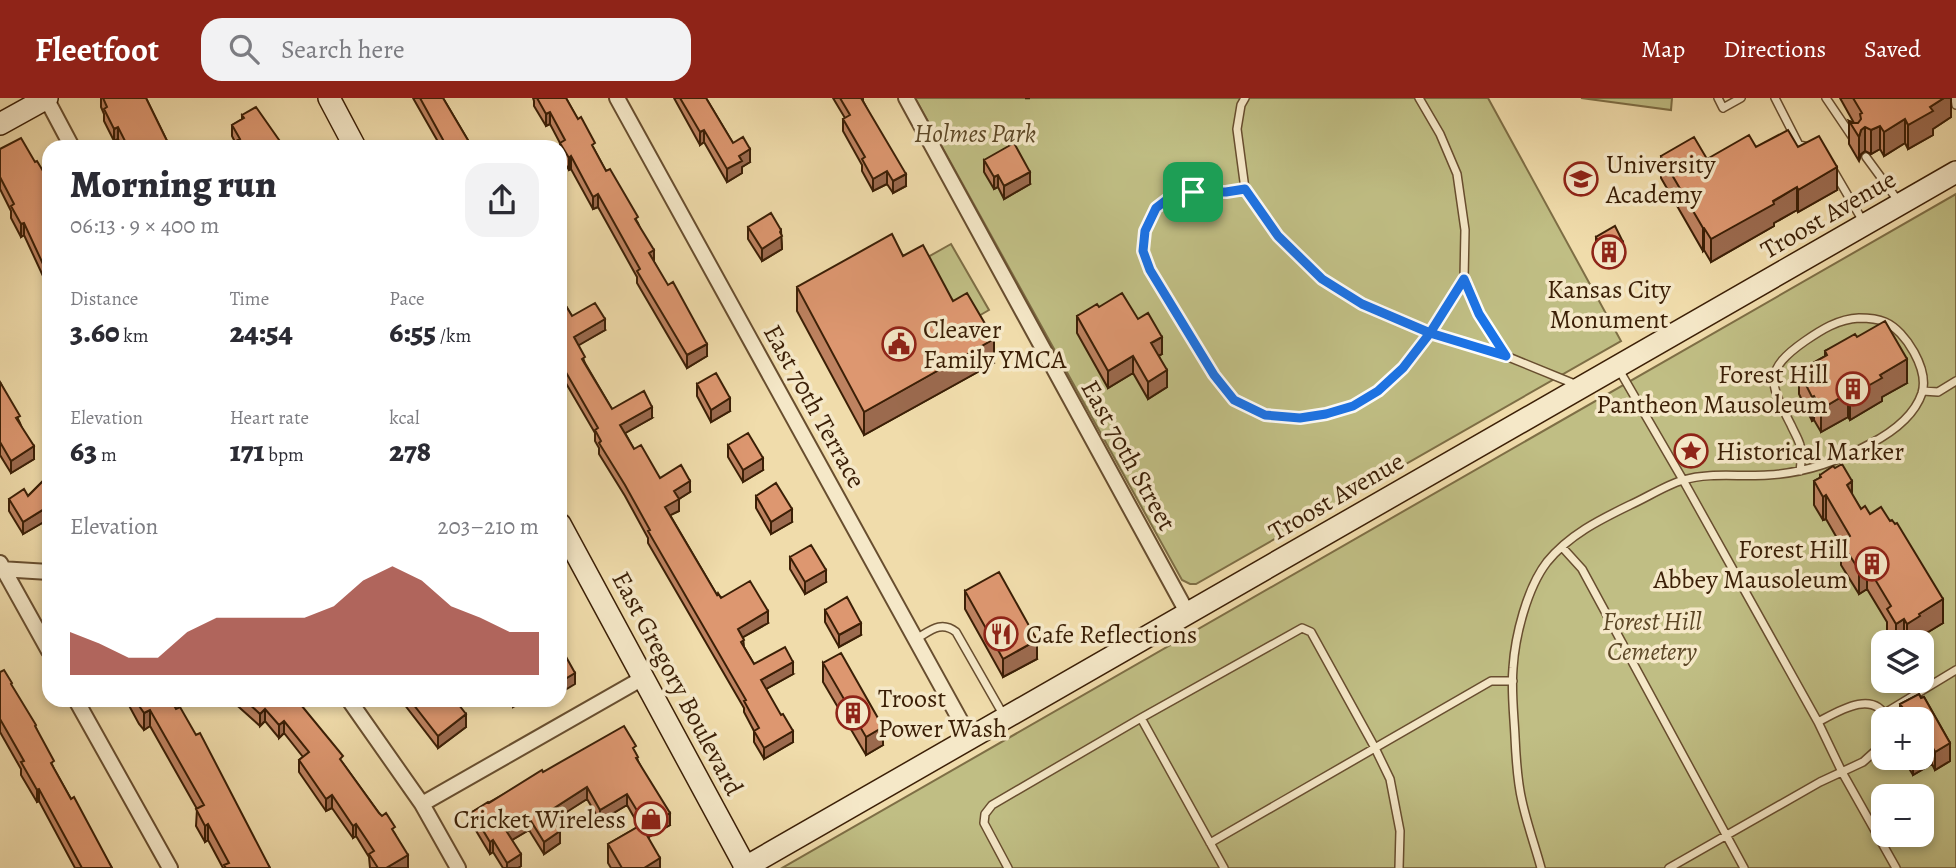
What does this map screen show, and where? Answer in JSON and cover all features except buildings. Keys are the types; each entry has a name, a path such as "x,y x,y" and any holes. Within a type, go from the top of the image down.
{"main road":[{"path":"0,124 46,98"},
{"path":"329,98 351,140"},
{"name":"Troost Avenue","path":"745,868 1956,172"},
{"name":"East Gregory Boulevard","path":"567,537 745,868"}],"street":[{"path":"46,98 68,140"},
{"name":"East 70th Terrace","path":"617,98 970,738"},
{"name":"East 70th Street","path":"906,98 1188,614"},
{"path":"1,567 42,571"},
{"path":"1,567 42,639"},
{"path":"422,804 643,678"},
{"path":"80,707 170,868"},
{"path":"354,707 422,804 458,868"}],"lane":[{"path":"1245,98 1241,105 1237,130 1245,189 1278,236 1322,279 1362,304 1430,333 1506,356 1582,387"},
{"path":"1419,98 1440,134 1457,174 1465,230 1464,279 1479,314 1506,356"},
{"path":"1718,98 1723,108 1741,98"},
{"path":"1774,98 1800,145 1821,150"},
{"path":"1826,98 1855,141"},
{"path":"1955,98 1956,105"},
{"path":"1866,157 1900,204"},
{"path":"1828,160 1865,225"},
{"path":"1245,189 1193,192 1169,198 1156,208 1145,231 1143,251 1150,270 1214,375 1234,400 1265,415 1300,418 1326,414 1353,406 1378,391 1403,368 1430,333 1464,279"},
{"path":"1541,868 1522,800 1517,769 1513,667 1524,613 1534,584 1547,563 1589,525 1683,480 1800,471 1835,460 1870,444 1901,424 1923,391 1923,374 1901,332 1884,321 1860,318 1840,321 1821,330 1781,361 1773,386 1800,443 1800,471"},
{"path":"1617,367 1818,722 1842,772 1896,868"},
{"path":"1923,391 1938,392 1956,381"},
{"path":"1562,547 1582,569 1744,868"},
{"path":"916,639 942,625 956,632 1005,719"},
{"path":"1008,868 984,823 985,814 992,805 1302,628 1311,632 1390,779 1400,831 1399,868"},
{"path":"1900,707 1956,670"},
{"path":"1210,843 1491,681 1513,681"},
{"path":"1818,722 1848,706 1863,703 1875,707"},
{"path":"1141,718 1224,868"},
{"path":"1669,868 1820,782 1863,762 1871,755"}],"path":[{"path":"1025,98 1033,98"}],"green space":[{"name":"Holmes Park","path":"915,98 1488,98 1621,341 1196,584 1190,584 1182,580"},
{"path":"1581,98 1672,98 1671,110"},
{"name":"Forest Hill Cemetery","path":"1956,194 1956,868 782,868"},
{"path":"951,244 989,310 970,321 919,262"}],"place":[{"name":"University Academy","path":"1581,179"},
{"name":"Kansas City Monument","path":"1609,252"},
{"name":"Cleaver Family YMCA","path":"899,344"},
{"name":"Forest Hill Pantheon Mausoleum","path":"1853,389"},
{"name":"Historical Marker","path":"1691,451"},
{"name":"Forest Hill Abbey Mausoleum","path":"1872,564"},
{"name":"Cafe Reflections","path":"1001,634"},
{"name":"Troost Power Wash","path":"853,713"},
{"name":"Cricket Wireless","path":"651,819"}],"route":[{"path":"1193,192 1169,198 1156,208 1145,231 1143,251 1150,270 1214,375 1234,400 1265,415 1300,418 1353,406 1378,391 1403,368 1430,333 1464,279 1479,314 1506,356 1430,333 1362,304 1322,279 1278,236 1245,189 1193,192"}]}
